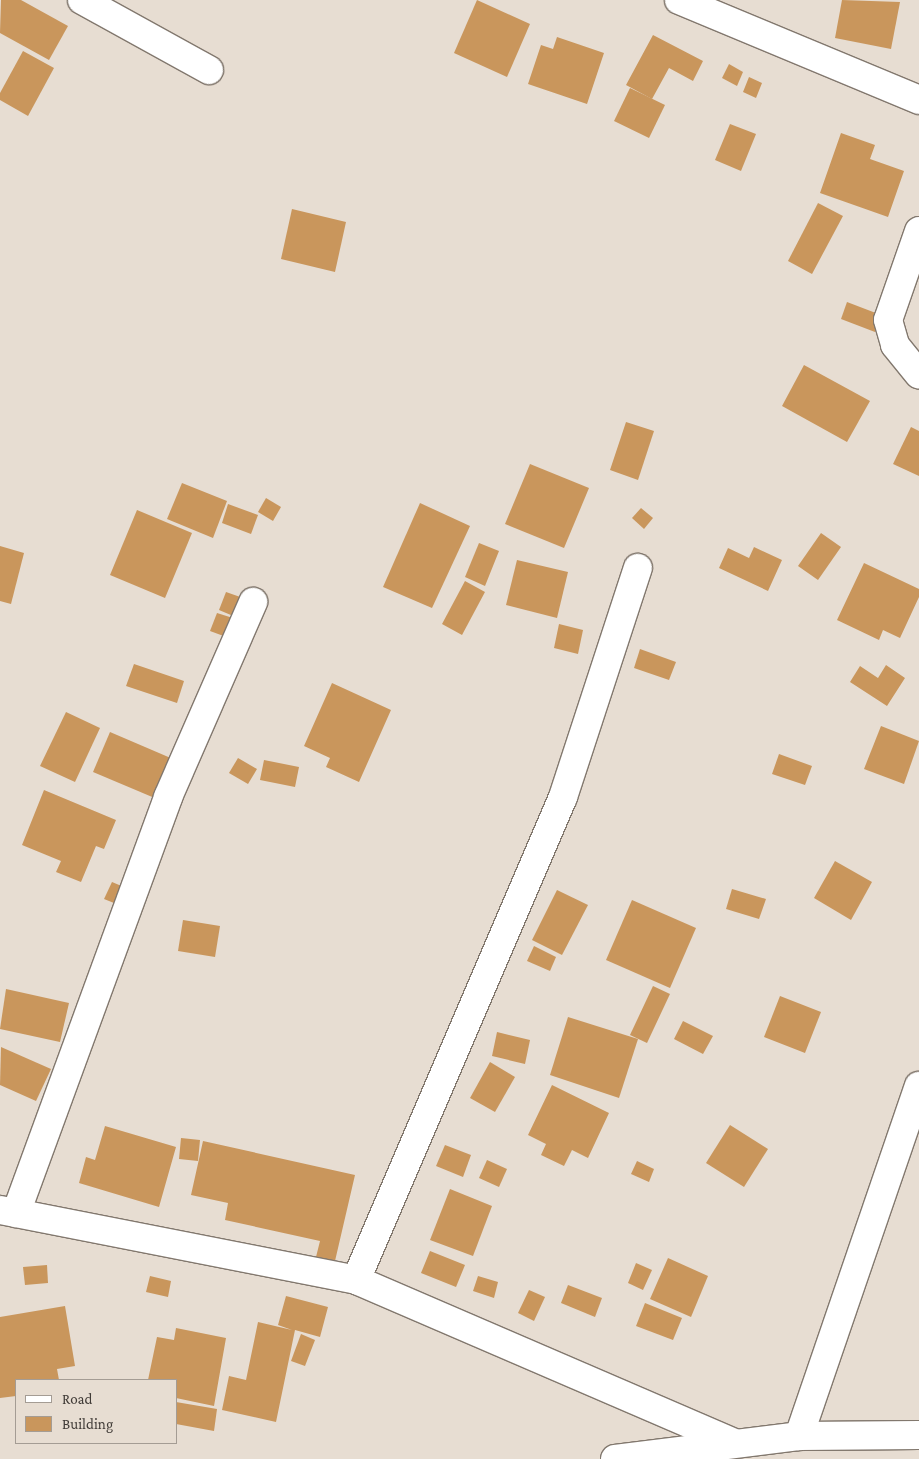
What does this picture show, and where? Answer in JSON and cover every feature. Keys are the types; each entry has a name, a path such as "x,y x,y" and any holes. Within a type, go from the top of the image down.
{"street":[{"path":"82,0 209,70"},
{"path":"680,0 919,100"},
{"path":"919,230 888,320 895,344 919,375"},
{"path":"356,1280 563,797 638,568"},
{"path":"253,602 168,797 8,1211 356,1280 732,1442"},
{"path":"799,1436 919,1086"},
{"path":"615,1459 732,1442 799,1436 919,1435"}],"building":[{"path":"1,0 21,0 68,26 49,60 0,33"},
{"path":"477,0 530,24 507,77 454,53"},
{"path":"842,0 900,2 891,49 835,38"},
{"path":"653,35 703,61 693,81 669,68 652,99 626,85"},
{"path":"557,37 604,53 587,104 528,84 541,45 553,49"},
{"path":"23,51 54,68 28,116 0,100 0,93"},
{"path":"729,64 743,72 737,86 722,78"},
{"path":"749,77 762,83 756,98 743,92"},
{"path":"630,88 665,105 649,138 614,121"},
{"path":"730,124 756,134 741,171 715,160"},
{"path":"841,133 875,145 870,159 904,171 888,217 820,193"},
{"path":"818,203 843,216 812,274 788,261"},
{"path":"292,209 346,222 335,272 281,259"},
{"path":"847,302 881,315 875,332 841,319"},
{"path":"804,365 870,401 847,442 782,406"},
{"path":"626,422 654,431 638,480 610,470"},
{"path":"911,427 919,431 919,476 893,464"},
{"path":"530,464 589,488 564,548 505,524"},
{"path":"182,483 227,501 213,538 167,519"},
{"path":"266,498 281,507 273,521 258,512"},
{"path":"420,503 470,526 432,608 383,587"},
{"path":"228,504 258,515 251,534 222,523"},
{"path":"641,508 653,518 644,529 632,518"},
{"path":"137,510 192,533 165,598 110,575"},
{"path":"821,533 841,547 818,580 798,566"},
{"path":"479,543 499,551 485,586 465,577"},
{"path":"0,546 24,553 11,604 0,601"},
{"path":"754,547 782,560 768,591 719,568 728,548 749,558"},
{"path":"517,560 568,572 557,618 506,605"},
{"path":"864,563 919,589 919,597 900,638 883,630 879,640 837,620"},
{"path":"465,581 485,592 462,635 442,624"},
{"path":"226,592 246,599 238,618 219,610"},
{"path":"217,613 236,619 229,638 210,631"},
{"path":"559,624 583,630 578,654 554,648"},
{"path":"640,649 676,662 669,680 634,668"},
{"path":"134,664 184,681 177,703 126,686"},
{"path":"886,665 905,678 887,706 850,682 860,666 878,678"},
{"path":"332,683 391,710 359,782 326,767 330,758 304,746"},
{"path":"66,712 100,728 75,782 40,766"},
{"path":"881,726 919,741 904,784 864,769"},
{"path":"110,732 173,759 157,799 93,772"},
{"path":"779,754 812,766 805,785 772,774"},
{"path":"238,758 257,769 248,784 229,773"},
{"path":"264,760 299,767 295,787 260,780"},
{"path":"44,790 116,820 104,849 96,846 81,882 56,872 61,861 22,845"},
{"path":"835,861 872,882 851,920 814,898"},
{"path":"112,882 131,890 124,907 104,899"},
{"path":"732,889 766,899 759,919 726,909"},
{"path":"557,890 588,905 562,955 532,940"},
{"path":"632,900 696,928 670,988 606,960"},
{"path":"183,920 220,926 215,957 178,951"},
{"path":"534,946 556,957 550,971 527,961"},
{"path":"653,986 670,994 647,1043 630,1035"},
{"path":"6,989 69,1003 60,1042 0,1029"},
{"path":"780,996 821,1012 805,1053 764,1037"},
{"path":"568,1017 638,1039 619,1098 550,1075"},
{"path":"683,1021 713,1036 703,1054 674,1039"},
{"path":"497,1032 530,1040 525,1064 492,1056"},
{"path":"1,1047 51,1069 36,1101 0,1085"},
{"path":"490,1062 515,1077 495,1112 470,1098"},
{"path":"552,1085 609,1113 588,1158 572,1150 564,1166 541,1155 546,1144 528,1135"},
{"path":"730,1125 768,1149 744,1187 706,1163"},
{"path":"105,1126 176,1147 159,1207 79,1183 86,1157 95,1160"},
{"path":"181,1138 200,1140 198,1161 179,1159"},
{"path":"203,1141 355,1175 335,1261 316,1257 320,1241 225,1220 228,1203 191,1195"},
{"path":"445,1145 471,1155 463,1177 436,1166"},
{"path":"487,1160 507,1169 499,1187 479,1178"},
{"path":"637,1161 654,1169 649,1182 631,1174"},
{"path":"450,1189 492,1206 473,1256 430,1240"},
{"path":"430,1251 465,1265 456,1287 421,1273"},
{"path":"668,1258 708,1276 691,1317 650,1299"},
{"path":"636,1263 652,1270 643,1290 628,1283"},
{"path":"47,1265 48,1283 25,1285 23,1267"},
{"path":"150,1276 171,1281 168,1297 146,1292"},
{"path":"478,1276 498,1282 494,1298 473,1291"},
{"path":"568,1285 602,1298 595,1317 561,1303"},
{"path":"529,1290 545,1297 534,1321 518,1313"},
{"path":"286,1296 328,1307 320,1337 295,1330 276,1422 222,1410 229,1376 246,1380 258,1322 292,1330 278,1325"},
{"path":"645,1303 682,1318 673,1340 636,1326"},
{"path":"65,1306 75,1366 57,1369 59,1379 15,1379 15,1396 0,1398 0,1317"},
{"path":"176,1328 226,1338 214,1406 178,1398 178,1379 148,1379 157,1337 174,1340"},
{"path":"301,1334 315,1340 305,1366 291,1361"},
{"path":"178,1402 217,1409 214,1431 178,1424"}]}
